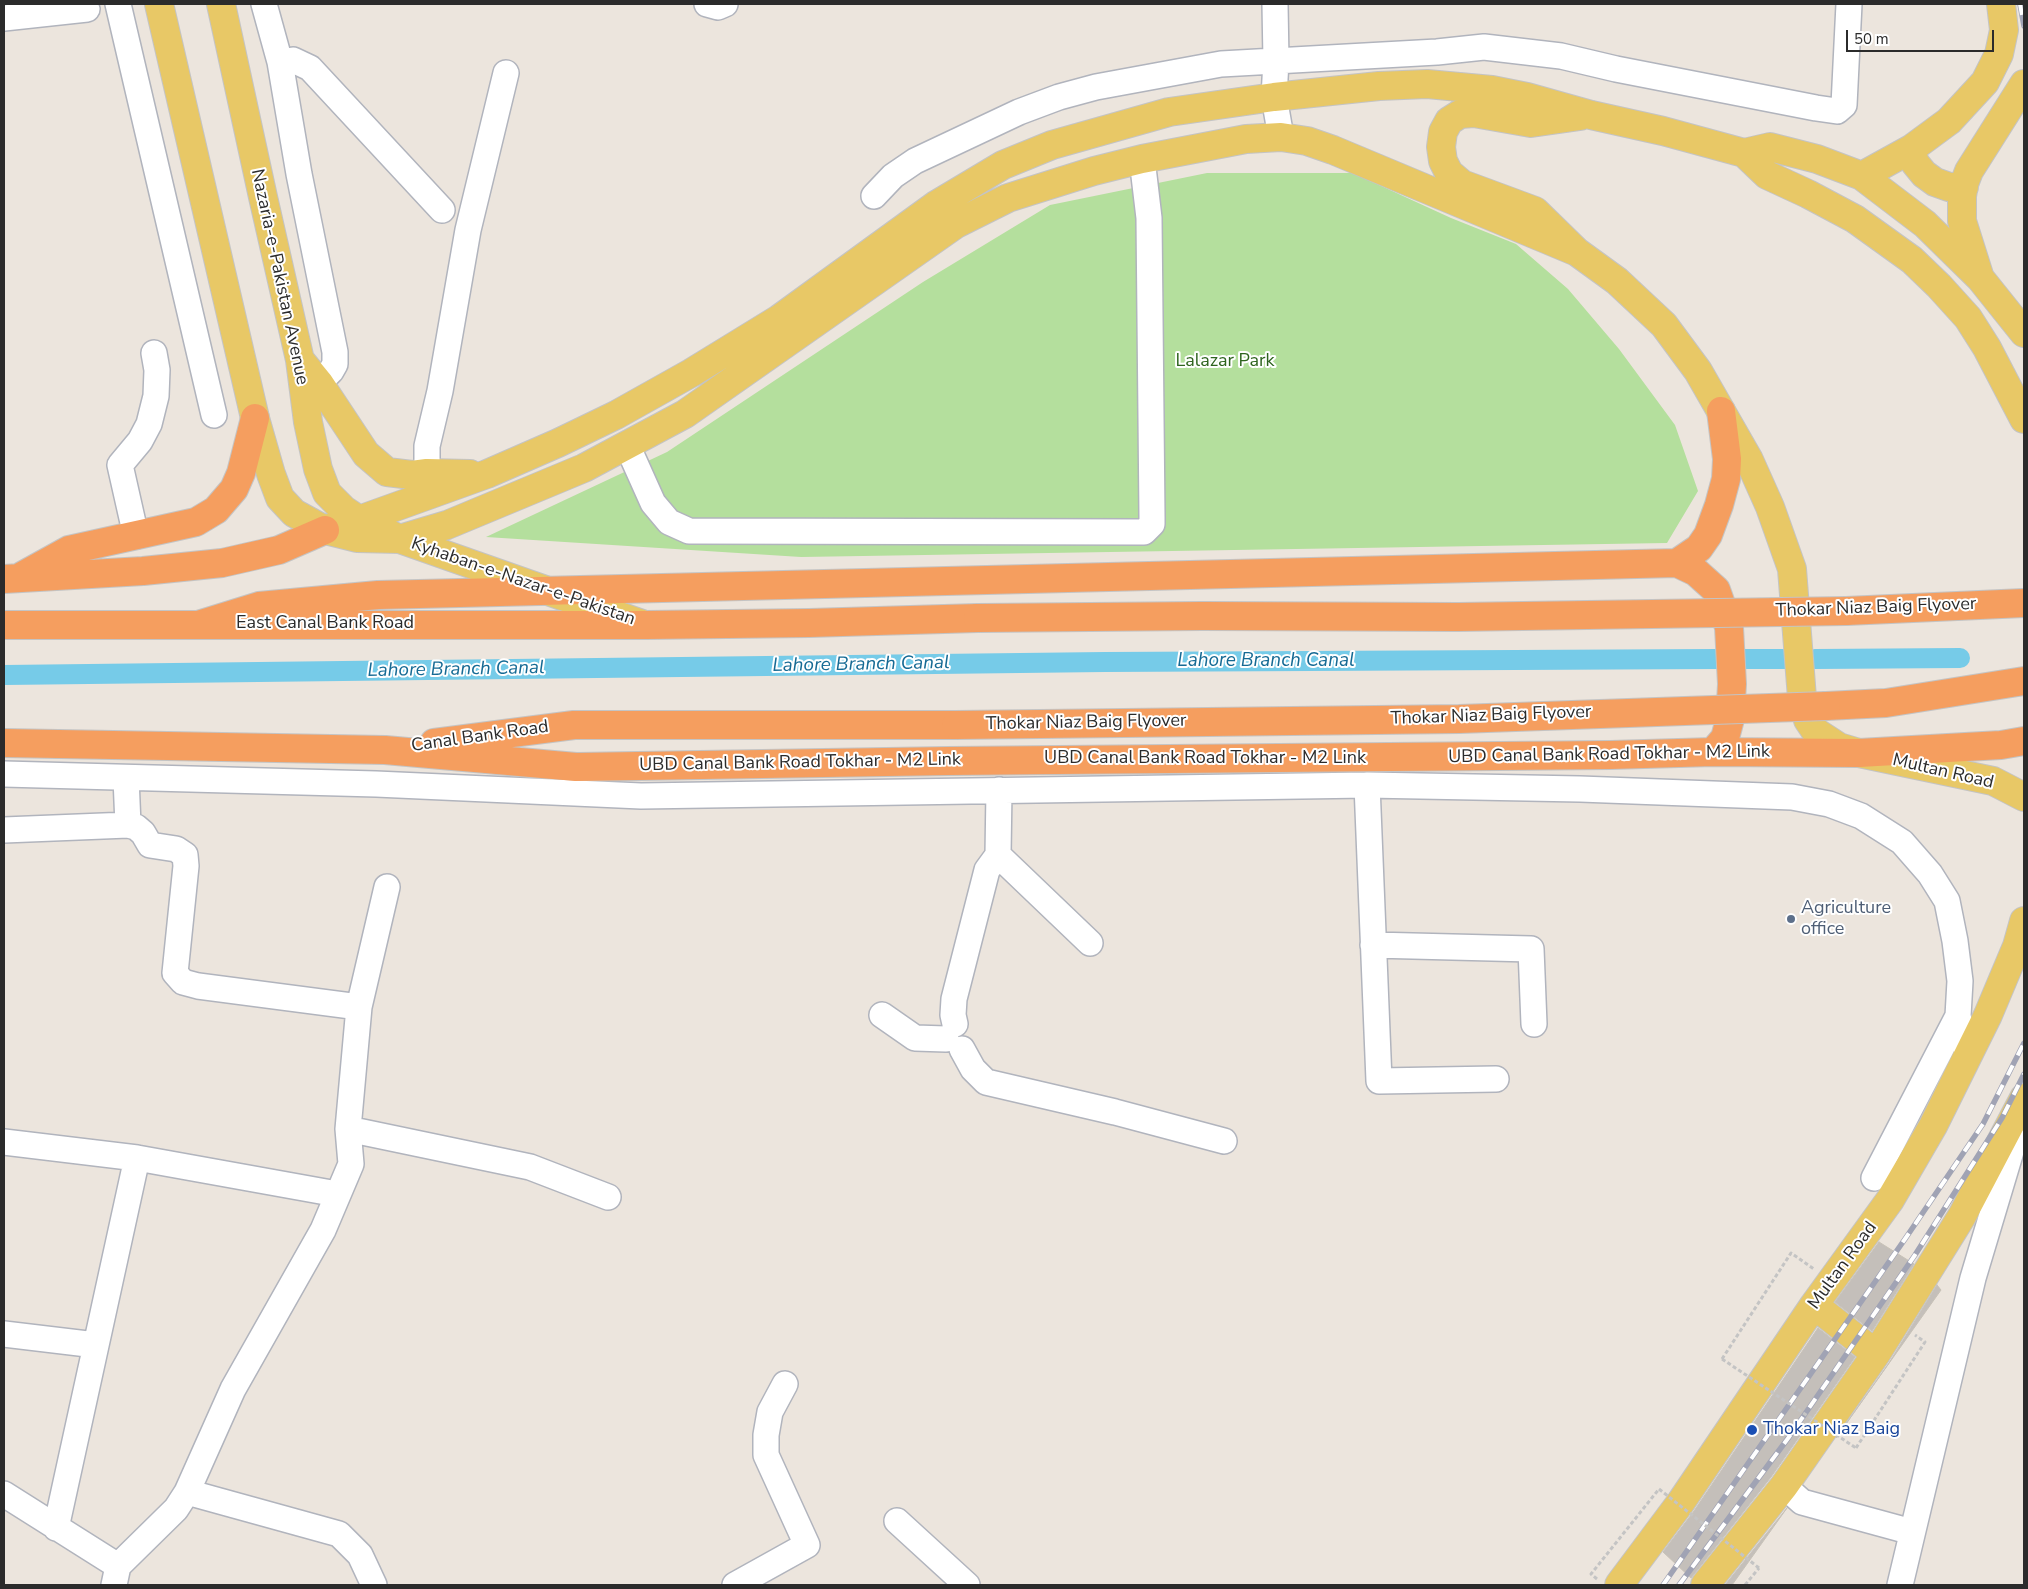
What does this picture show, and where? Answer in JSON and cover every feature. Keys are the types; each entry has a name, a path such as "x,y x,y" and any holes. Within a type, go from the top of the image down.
{"highway":[{"path":"1677,563 1699,548 1708,535 1719,505 1726,479 1727,459 1721,411"},
{"path":"10,579 69,550 196,522 216,510 234,490 241,473 255,418"},
{"path":"10,579 143,571 222,563 279,550 325,530"},
{"path":"201,624 259,606 378,595 1677,563 1696,572 1716,590 1729,627 1732,703 1725,738 1713,752"},
{"name":"Thokar Niaz Baig Flyover","path":"646,625 978,618 1202,616 1478,617 1846,611 2024,604"},
{"name":"East Canal Bank Road","path":"4,625 646,625"},
{"name":"Thokar Niaz Baig Flyover","path":"956,725 1459,719 1826,706 1886,703 2024,681"},
{"name":"Canal Bank Road","path":"4,743 385,750 574,725 956,725"},
{"name":"UBD Canal Bank Road Tokhar - M2 Link","path":"385,750 576,767 958,761 1610,756 1713,752 1859,753 2001,745 2024,741"}],"main road":[{"path":"159,4 255,418 270,474 280,498 294,513 325,530 357,538 400,539 466,517 584,468 686,414 956,224 1008,198 1142,159 1246,139 1281,137 1306,141 1333,150 1577,252"},
{"name":"Nazaria-e-Pakistan Avenue","path":"221,4 262,198 300,360 308,422 318,469 327,493 336,503 359,520 400,539"},
{"path":"1862,176 1911,149 1949,121 1985,82 1999,54 2004,30 2001,4"},
{"path":"325,530 359,520 487,474 616,415 691,373 779,319 936,205 1003,165 1052,145 1169,112 1274,97 1379,86 1427,84 1492,90 1527,97 1744,153 1767,174 1855,219 1912,260 1968,318 1987,348 2024,419"},
{"path":"1980,278 1962,221 1964,186 1969,171 2024,84"},
{"path":"1591,114 1532,122 1474,113 1460,114 1446,125 1441,147 1443,161 1455,180 1535,211 1577,252 1617,281 1664,325 1698,371 1721,411"},
{"path":"1744,153 1770,147 1817,159 1862,176 1926,224 1980,278 2024,333"},
{"path":"1911,149 1915,163 1924,174 1935,182 1949,187 1964,186"},
{"path":"300,360 319,383 366,454 387,472 412,475 426,473 487,474"},
{"name":"Multan Road","path":"1721,411 1749,460 1770,508 1792,569 1802,698 1808,720 1816,732 1839,747 1859,753 1993,781 2024,797"},
{"name":"Kyhaban-e-Nazar-e-Pakistan","path":"400,539 646,625"},
{"name":"Multan Road","path":"1619,1585 1680,1502 1814,1305 1890,1200 1933,1126 1988,1015 2024,921"},
{"path":"1705,1585 1784,1486 1876,1354 1962,1216 2023,1100"},
{"path":"1814,1305 1876,1354"}],"street":[{"path":"118,4 214,415"},
{"path":"264,4 280,62 299,174 335,352 335,364 319,383"},
{"path":"707,4 718,6 725,4"},
{"path":"1275,4 1276,60 1274,97 1281,137"},
{"path":"874,196 893,176 915,161 1019,112 1059,96 1096,87 1221,64 1437,52 1484,47 1561,56 1616,69 1816,108 1837,110 1844,105 1849,4"},
{"path":"4,18 31,9 74,8"},
{"path":"280,62 293,60 310,68 442,210"},
{"path":"426,473 427,446 440,391 468,230 506,73"},
{"path":"627,445 653,504 669,522 689,531 1144,532 1152,524 1152,517 1149,218 1142,159"},
{"path":"136,536 120,465 140,441 149,424 156,396 157,370 154,353"},
{"path":"4,774 376,784 641,796 1368,785 1580,788 1792,797 1829,804 1861,816 1902,842 1930,874 1947,901 1955,941 1960,982 1958,1016 1968,1055"},
{"path":"126,778 128,825"},
{"path":"1368,785 1379,1081 1496,1079"},
{"path":"999,790 998,855 987,870 954,999 954,1038 973,1069 986,1082 1115,1112 1224,1141"},
{"path":"4,830 128,825 136,827 143,833 150,845 176,850 185,855 186,866 175,973 183,982 198,986 359,1007"},
{"path":"998,855 1090,943"},
{"path":"4,1494 56,1528 116,1575 176,1509 187,1492 233,1388 323,1230 351,1164 348,1129 359,1007 387,887"},
{"path":"1373,945 1531,949 1534,1024"},
{"path":"882,1015 915,1038 954,1038"},
{"path":"1874,1178 1958,1016"},
{"path":"1900,1585 1973,1278 2012,1148 2023,1100"},
{"path":"1908,1113 1933,1126"},
{"path":"348,1129 530,1167 608,1198"},
{"path":"4,1142 137,1158 338,1194"},
{"path":"56,1528 137,1158"},
{"path":"4,1334 96,1345"},
{"path":"735,1585 807,1545 766,1455 766,1435 770,1412 785,1384"},
{"path":"1784,1486 1802,1502 1912,1532"},
{"path":"187,1492 339,1534 360,1555 374,1585"},
{"path":"897,1521 967,1585"}],"path":[{"path":"1832,1281 1791,1253 1722,1359 1856,1448 1916,1359"},
{"path":"1598,1565 1659,1488 1759,1568 1745,1585"}],"green space":[{"name":"Lalazar Park","path":"1207,173 1353,173 1451,218 1516,244 1568,289 1619,349 1675,425 1698,491 1667,543 801,557 486,537 667,452 923,282 1050,205"}],"building":[{"path":"1879,1242 1914,1264 1872,1331 1835,1302"},
{"path":"1937,1285 1941,1290 1836,1438 1889,1363"},
{"path":"1818,1328 1855,1357 1771,1477 1691,1578 1663,1552 1694,1511"},
{"path":"1787,1508 1732,1585 1725,1585"}],"waterway":[{"name":"Lahore Branch Canal","path":"1815,659 1960,658"},
{"name":"Lahore Branch Canal","path":"4,675 1105,662 1718,659"},
{"name":"Lahore Branch Canal","path":"1741,659 1791,659"}],"railway":[{"path":"2020,4 2024,26"},
{"path":"1663,1585 1905,1239 1983,1124 2024,1043"},
{"path":"1679,1585 1789,1437 1915,1255 2002,1118 2024,1074"}],"place":[{"name":"Agriculture office","path":"1791,919"},
{"name":"Thokar Niaz Baig","path":"1752,1430"}]}
